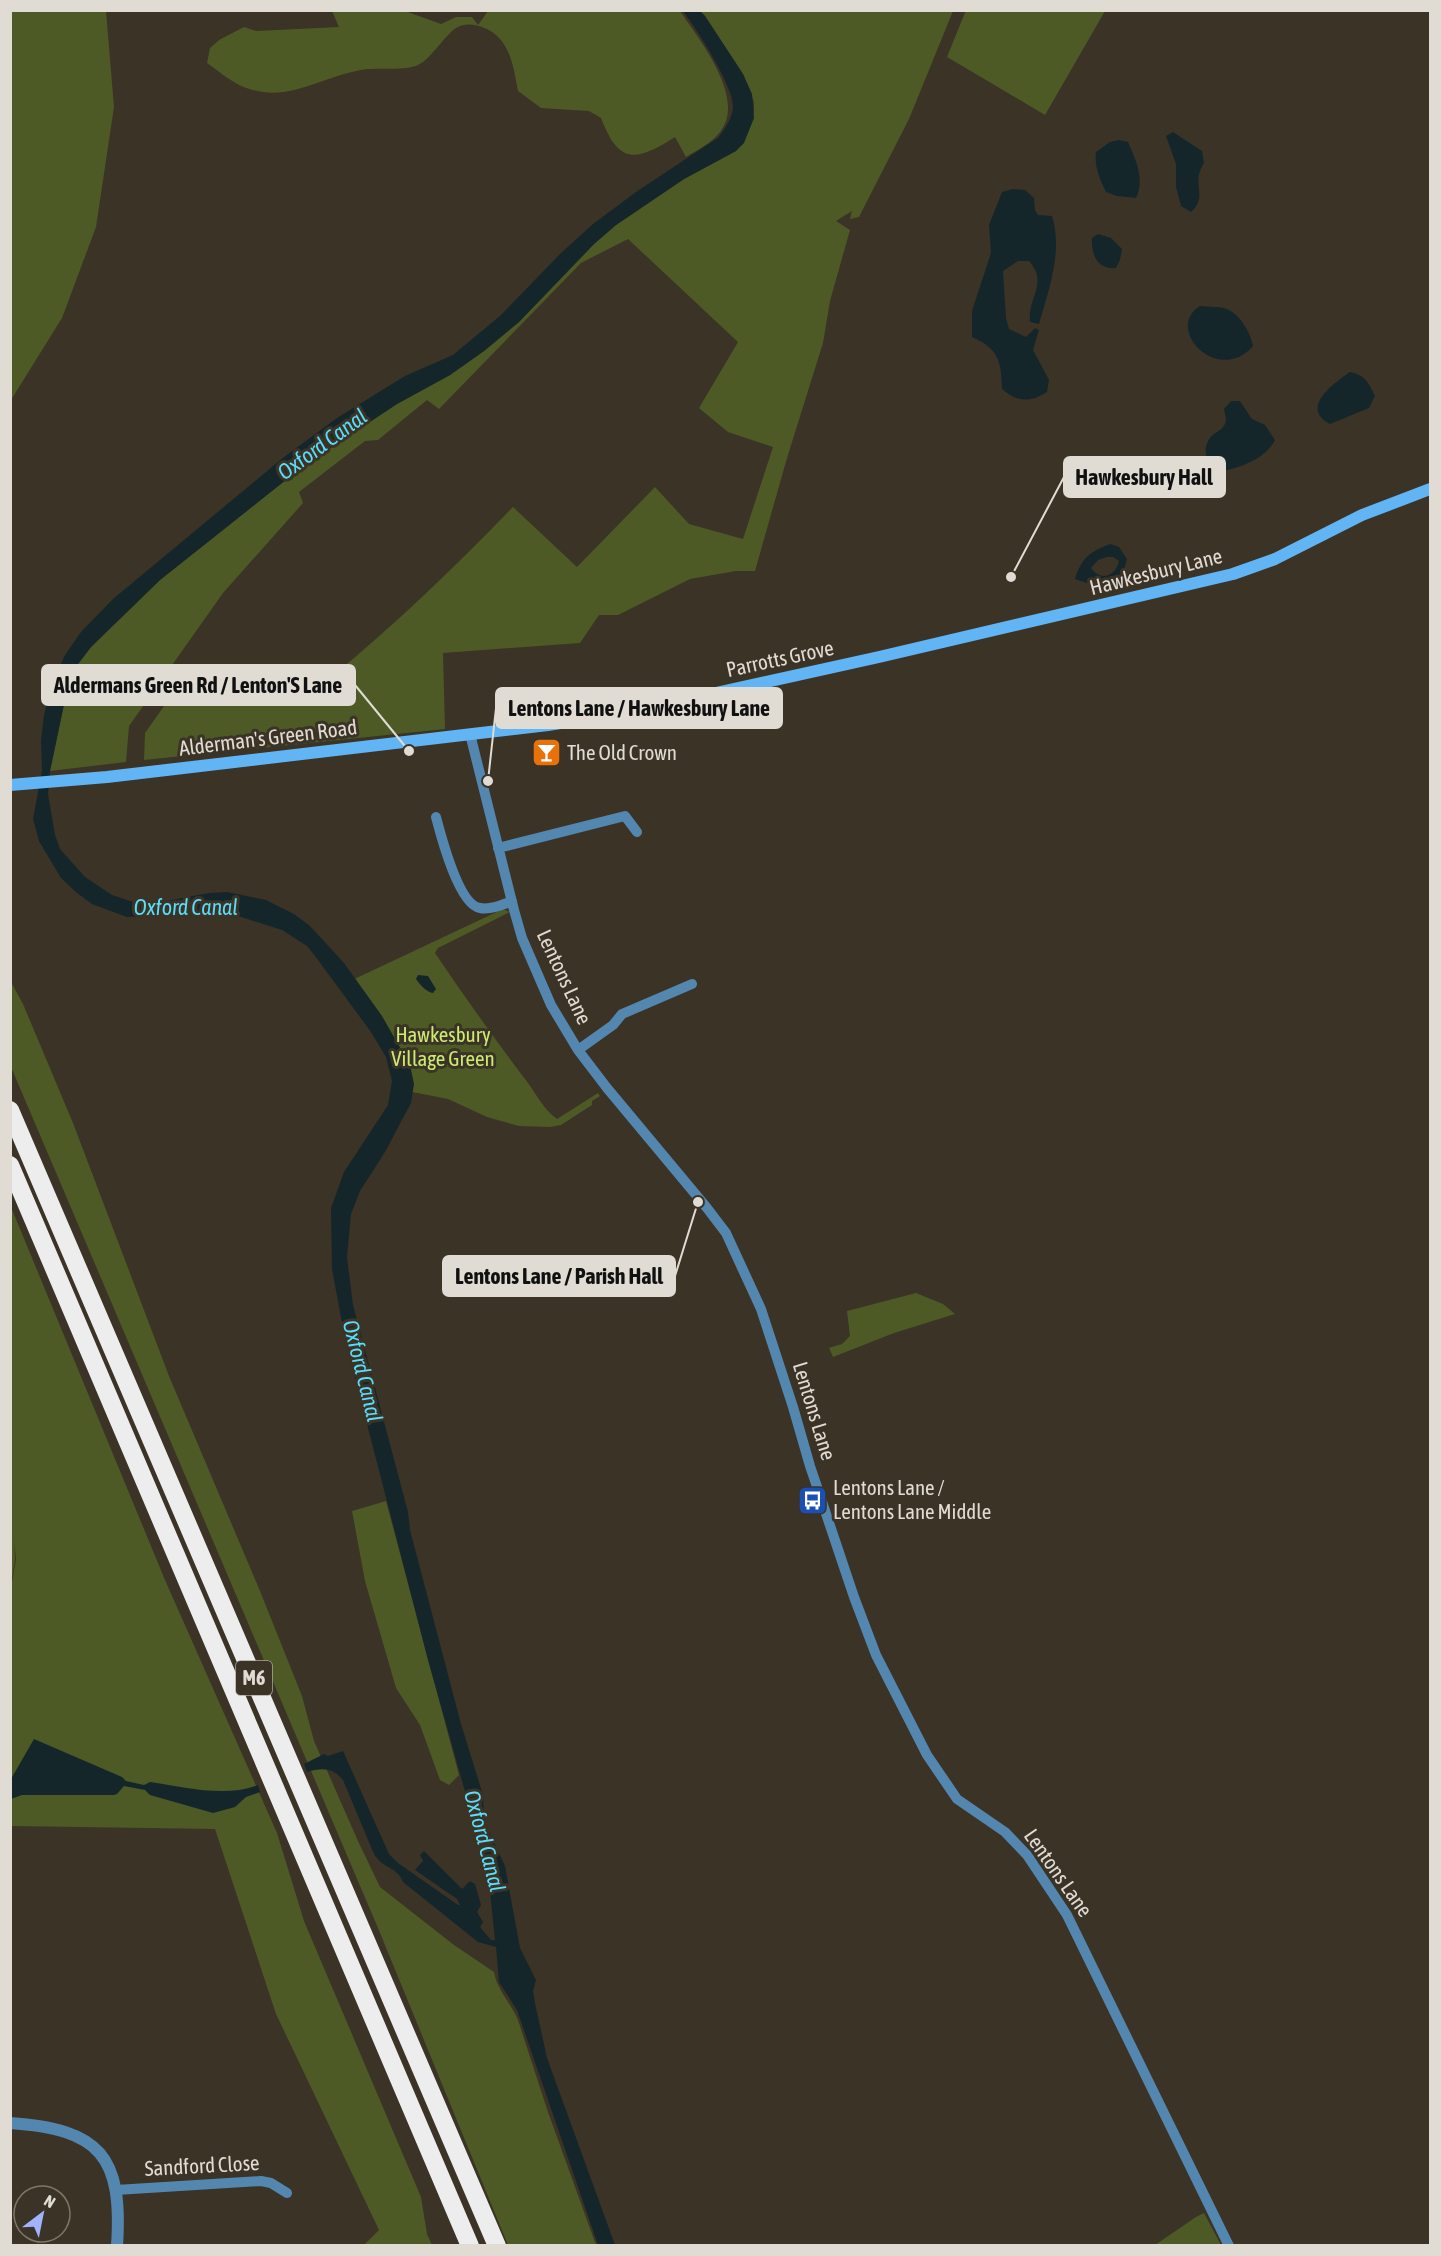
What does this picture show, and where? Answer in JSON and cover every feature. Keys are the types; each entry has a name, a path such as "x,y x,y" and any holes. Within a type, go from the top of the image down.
{"highway":[{"name":"M6","path":"10,1110 496,2246"},
{"name":"M6","path":"10,1165 470,2246"}],"main road":[{"name":"Hawkesbury Lane","path":"879,657 1233,574 1275,559 1362,515 1431,489"},
{"name":"Parrotts Grove","path":"470,734 548,725 639,710 879,657"},
{"name":"Alderman's Green Road","path":"10,785 108,777 470,734"}],"street":[{"name":"Lentons Lane","path":"470,734 522,938 541,984 578,1050 726,1233 761,1309 846,1575 881,1665 927,1755 957,1799 1005,1832 1027,1855 1067,1915 1229,2246"},
{"path":"498,848 625,816 637,832"},
{"path":"436,817 448,862 470,903 479,908 498,906 512,901"},
{"path":"578,1050 613,1025 622,1014 689,987"},
{"path":"10,2124 63,2130 89,2141 105,2160 116,2190 117,2246"},
{"name":"Sandford Close","path":"116,2190 261,2181 271,2183 287,2193"}],"green space":[{"path":"11,10 106,11 114,107 96,227 62,318 11,400"},
{"path":"966,10 1105,11 1045,115 947,57"},
{"path":"332,11 405,11 441,24 456,17 472,17 478,25 488,11 680,11 717,70 728,103 727,118 717,136 686,157 675,137 650,151 630,154 622,151 615,144 601,118 589,111 541,108 518,91 512,62 504,45 491,32 472,25 462,25 456,28 426,59 416,66 361,70 287,91 273,93 241,86 207,63 210,48 219,40 244,27 256,31 339,27"},
{"path":"700,11 953,11 909,119 859,217 850,219 852,211 836,221 850,230 830,301 823,343 755,571 736,571 690,579 618,615 599,615 580,643 443,653 445,729 144,760 145,733 186,675 330,678 424,595 513,507 577,567 655,487 689,524 743,539 773,447 728,432 699,408 738,342 628,239 581,263 439,409 427,400 378,440 365,441 299,492 303,503 223,593 129,726 126,762 50,771 66,695 75,668 91,647 160,580 306,464 397,404 450,375 484,351 519,322 594,244 616,225 684,179 736,151 754,112 754,102 743,74"},
{"name":"Hawkesbury Village Green","path":"503,909 510,912 438,948 435,953 552,1115 557,1119 598,1093 600,1096 592,1101 592,1105 561,1125 519,1126 487,1117 448,1099 402,1090 402,1084 346,983"},
{"path":"10,980 23,1004 73,1123 169,1376 260,1591 302,1696 314,1741 358,1841 380,1887 454,1945 494,1972 498,1985 518,2020 596,2245 508,2245 378,1928 11,1067"},
{"path":"11,1207 165,1580 277,1833 304,1921 421,2197 427,2234 432,2245 364,2245 379,2230 276,2014 215,1829 11,1826 10,1593 16,1559 14,1542 15,1559 11,1585"},
{"path":"916,1293 943,1304 955,1314 894,1333 833,1357 829,1348 842,1344 850,1336 847,1311"},
{"path":"386,1501 459,1775 449,1785 440,1780 420,1725 396,1688 365,1581 352,1511"},
{"path":"1204,2213 1221,2245 1155,2245 1196,2217"}],"water":[{"name":"Oxford Canal","path":"683,11 700,11 705,16 743,74 752,94 754,118 744,143 736,151 684,179 616,225 594,244 519,322 484,351 450,375 397,404 306,464 160,580 91,647 75,668 66,695 50,771 48,794 55,835 60,849 85,877 112,895 136,903 156,903 227,892 266,900 294,914 310,926 344,963 382,1016 410,1065 414,1084 411,1103 385,1152 360,1191 351,1214 347,1257 353,1305 461,1724 483,1795 484,1821 505,1866 520,1948 536,1980 533,1991 547,2058 615,2245 598,2245 517,2010 499,1982 496,1947 478,1942 403,1882 397,1873 382,1863 374,1854 343,1780 331,1771 307,1772 304,1764 324,1754 328,1756 343,1751 389,1854 398,1863 458,1905 460,1905 457,1899 415,1870 423,1861 420,1855 424,1851 462,1889 470,1881 475,1884 481,1905 477,1912 483,1922 480,1927 491,1940 495,1940 490,1892 480,1846 481,1830 466,1795 428,1660 345,1339 332,1269 331,1208 344,1172 388,1105 392,1081 386,1057 371,1032 307,946 282,930 232,914 127,917 92,904 61,878 39,841 33,819 42,770 41,740 44,715 51,686 65,655 81,632 113,599 284,457 337,418 405,376 453,355 501,315 560,254 593,224 636,192 719,137 731,115 733,107 731,97 713,58"},
{"path":"1173,132 1202,151 1204,163 1199,178 1199,201 1191,212 1181,206 1176,187 1176,164 1166,136"},
{"path":"1119,140 1128,142 1136,163 1140,183 1136,198 1106,192 1098,173 1096,152 1110,142"},
{"path":"1013,189 1025,190 1034,198 1038,215 1052,216 1056,243 1053,270 1039,324 1030,322 1031,305 1037,284 1035,269 1029,261 1018,261 1003,271 1006,318 1009,329 1026,337 1035,328 1039,330 1033,350 1049,380 1047,392 1024,400 1002,389 997,357 988,346 972,337 972,311 991,253 989,225 1002,192"},
{"path":"1098,234 1111,238 1122,249 1116,268 1104,266 1096,260 1092,238"},
{"path":"1200,306 1223,308 1238,316 1253,346 1239,357 1225,360 1212,357 1200,350 1188,328 1190,316"},
{"path":"1350,372 1366,380 1375,396 1369,408 1330,424 1321,418 1318,403 1328,389"},
{"path":"1231,401 1240,401 1252,419 1265,425 1275,440 1265,453 1251,462 1218,472 1206,457 1206,447 1207,442 1225,424 1224,409"},
{"path":"1110,544 1119,547 1127,559 1123,573 1116,580 1090,584 1075,579 1084,560","holes":["1113,557 1119,561 1115,570 1108,575 1099,575 1091,568 1098,560"]},
{"path":"418,975 428,976 436,989 433,993 419,983 416,979"},
{"path":"34,1739 122,1777 126,1781 144,1785 150,1782 218,1791 232,1791 258,1785 260,1792 246,1797 235,1807 213,1813 150,1795 145,1790 124,1786 114,1795 22,1795 11,1799 11,1779"}],"place":[{"name":"Hawkesbury Hall","path":"1011,577"},
{"name":"Aldermans Green Rd / Lenton'S Lane","path":"409,751"},
{"name":"The Old Crown","path":"546,753"},
{"name":"Lentons Lane / Hawkesbury Lane","path":"488,781"},
{"name":"Lentons Lane / Parish Hall","path":"698,1202"},
{"name":"Lentons Lane / Lentons Lane Middle","path":"812,1500"}]}
